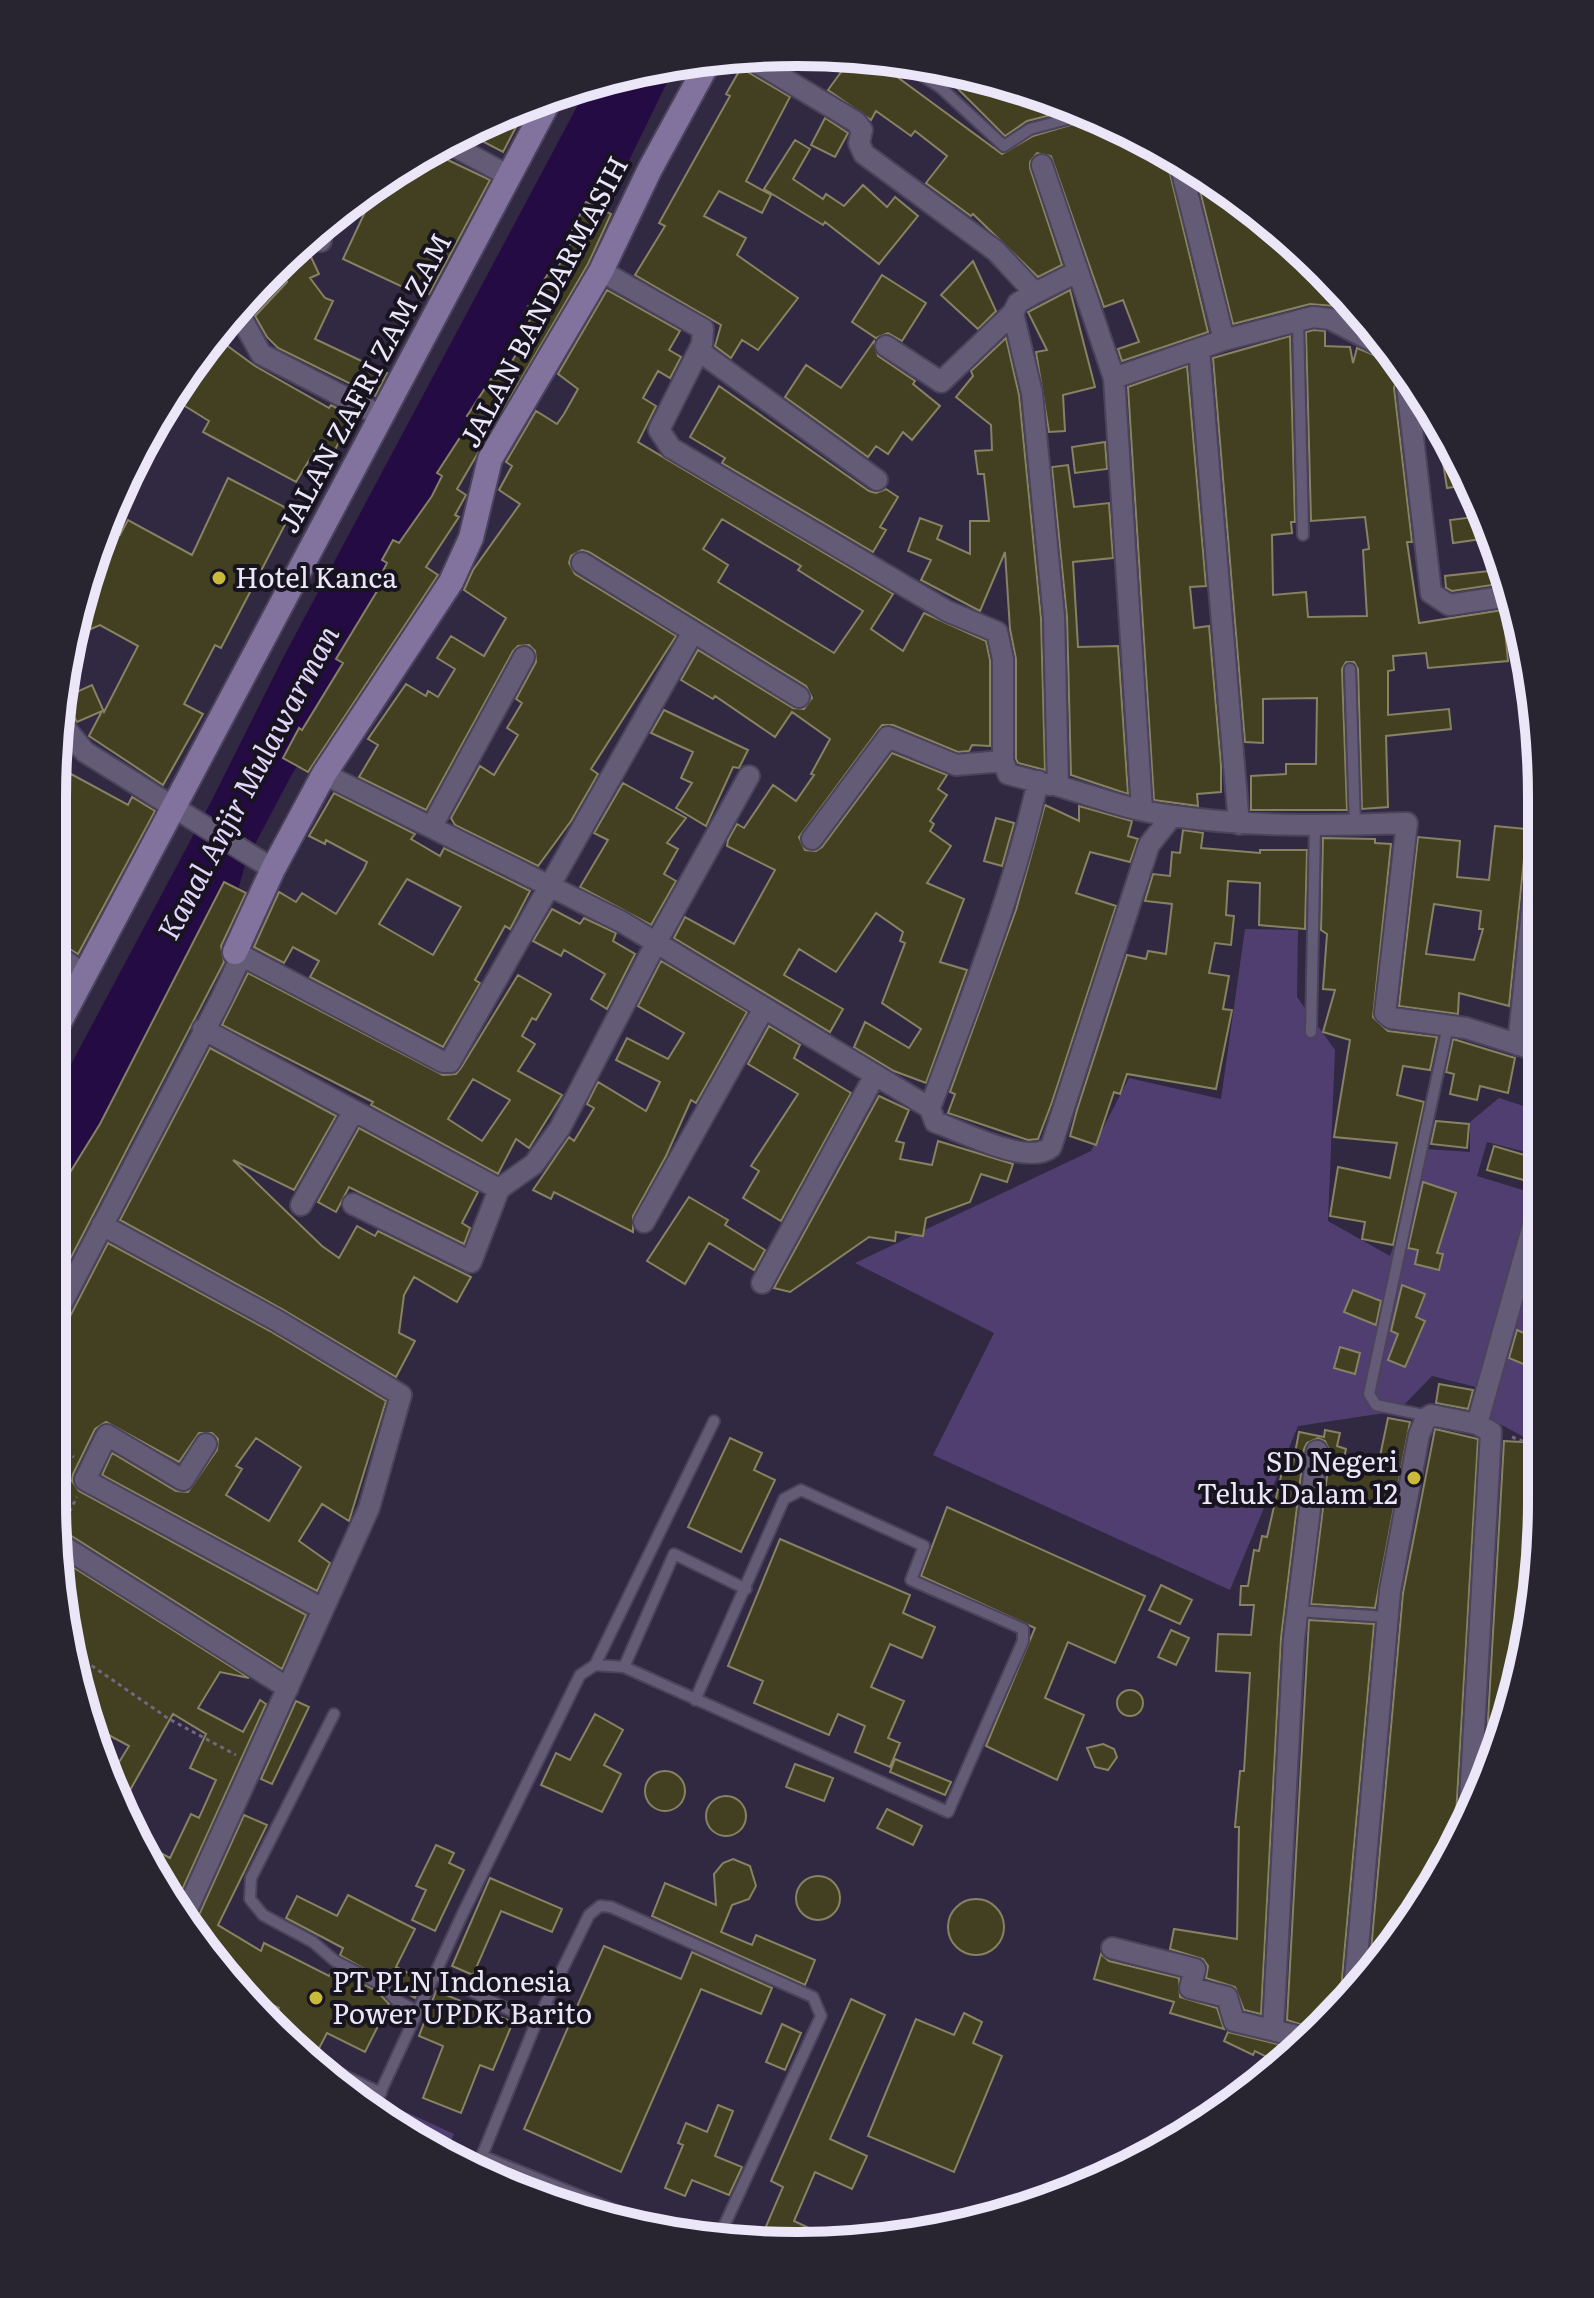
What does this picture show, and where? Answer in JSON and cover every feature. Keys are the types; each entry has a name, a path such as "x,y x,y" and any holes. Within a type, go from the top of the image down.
{"main road":[{"name":"JALAN BANDARMASIH","path":"235,952 273,869 324,774 451,582 471,538 490,459 601,271 650,169 703,72"},
{"name":"JALAN ZAFRI ZAM ZAM","path":"66,1009 543,112"}],"street":[{"path":"765,67 856,122 862,130 859,143 864,154 996,251 1035,293"},
{"path":"459,149 509,176"},
{"path":"1042,165 1114,378 1142,809"},
{"path":"1183,177 1224,340"},
{"path":"601,271 699,324 704,335 659,430 663,440 936,605 997,632 1003,659 1003,761 1006,773 1172,816 1239,824 1409,826 1385,1013 1391,1018 1448,1026 1528,1048"},
{"path":"886,346 941,382 1013,313 1018,303 1077,272"},
{"path":"930,1108 1048,784 1054,617 1032,393 1013,313"},
{"path":"1114,378 1224,340 1321,316 1365,337"},
{"path":"242,321 255,345 273,362 381,416"},
{"path":"1199,349 1239,824"},
{"path":"699,351 877,480"},
{"path":"1408,396 1431,593 1449,605 1500,597"},
{"path":"582,563 799,697"},
{"path":"235,952 448,1062 693,632"},
{"path":"432,826 524,657"},
{"path":"69,733 85,752 273,869"},
{"path":"812,839 888,737 956,765 1003,761"},
{"path":"324,774 550,885 656,943 930,1108 935,1122 1020,1154 1037,1155 1051,1147 1149,845 1172,816"},
{"path":"353,1204 471,1262 499,1189 534,1164 560,1128 656,943 749,776"},
{"path":"1518,1045 1528,948"},
{"path":"66,1295 238,963 235,952"},
{"path":"66,962 84,975"},
{"path":"644,1222 764,1008"},
{"path":"203,1029 499,1189"},
{"path":"762,1283 875,1075"},
{"path":"301,1205 353,1112"},
{"path":"102,1225 276,1320 336,1359 400,1392 402,1399 369,1508 189,1906"},
{"path":"1482,1425 1528,1247"},
{"path":"1366,1959 1387,1617 1419,1435 1428,1416 1482,1425 1491,1432 1471,1783"},
{"path":"206,1444 183,1480 107,1435 88,1474 323,1609"},
{"path":"1273,2030 1298,1611 1317,1451"},
{"path":"68,1549 288,1688"},
{"path":"1112,1948 1195,1969 1190,1988 1227,1997 1234,2021 1295,2036"}],"lane":[{"path":"925,78 940,87 1004,146 1030,129 1068,119"},
{"path":"1344,312 1348,328"},
{"path":"1298,321 1303,535"},
{"path":"1350,669 1355,825"},
{"path":"1311,1032 1315,826"},
{"path":"1428,1416 1376,1405 1369,1394 1448,1026"},
{"path":"378,2099 580,1675 595,1665 714,1421"},
{"path":"595,1665 624,1667 695,1700 948,1812 1023,1641 1023,1629 911,1580 924,1546 801,1490 784,1499 695,1700"},
{"path":"624,1667 674,1554 746,1589"},
{"path":"1298,1611 1387,1617"},
{"path":"334,1714 251,1878 250,1899 263,1915 313,1942 335,1961 382,1985 396,2000 418,2012"},
{"path":"480,2160 536,2023 589,1915 600,1906 611,1907 813,1997 821,2016 723,2228"},
{"path":"436,1974 536,2023"},
{"path":"545,2006 572,2018"},
{"path":"347,2077 381,2093"},
{"path":"482,2156 605,2206"}],"path":[{"path":"1482,1425 1528,1443"},
{"path":"66,1456 88,1474 67,1517"},
{"path":"84,1660 169,1719 253,1765"}],"shaded area":[{"path":"1245,929 1298,930 1297,997 1335,1050 1328,1221 1390,1256 1426,1149 1470,1152 1470,1122 1499,1098 1528,1107 1528,1152 1487,1142 1477,1176 1528,1192 1528,1439 1478,1412 1480,1388 1432,1376 1398,1411 1298,1426 1230,1590 933,1455 994,1333 855,1263 1091,1151 1129,1078 1221,1099"},
{"path":"406,2112 454,2134 449,2144 404,2117"}],"water":[{"name":"Kanal Anjir Mulawarman","path":"669,77 603,214 448,489 387,624 291,776 246,861 219,960 66,1243 66,1074 212,800 284,656 581,99"}],"building":[{"path":"844,68 890,72 1002,154 1033,136 1078,123 1169,168 1208,332 1122,361 1118,349 1139,342 1123,300 1104,307 1051,156 1037,153 1030,162 1030,168 1062,265 1038,277 973,214 971,216 926,183 947,156 915,131 911,136 876,111 871,120 828,90"},
{"path":"742,69 790,97 746,181 771,195 762,213 719,191 704,216 746,238 737,255 798,298 758,350 742,340 731,358 715,346 721,325 635,275 665,226 659,223 730,96 726,94"},
{"path":"952,83 1055,114 1027,121 1005,136"},
{"path":"825,118 848,133 835,157 811,145"},
{"path":"519,121 503,152 478,139"},
{"path":"795,140 810,149 793,179 823,199 826,194 844,206 863,185 887,207 895,197 918,216 879,264 825,222 823,225 764,189"},
{"path":"443,158 490,180 429,294 410,282 407,289 343,259 368,205"},
{"path":"1204,190 1279,247 1332,299 1334,306 1310,304 1233,324 1200,191"},
{"path":"586,202 611,214 588,264 457,489 466,495 455,515 459,517 426,567 438,575 308,772 283,758 299,728 302,730 343,663 336,659 382,583 378,581 387,563 382,560 393,540 399,543 432,496 442,476 437,473 472,419 467,416 497,370 500,372 508,361 511,363 527,335 523,332 531,318 524,313 549,272 554,275 574,237 570,235"},
{"path":"309,253 319,274 310,278 325,298 333,301 315,339 387,373 375,396 278,348 267,337 255,316 287,282 284,276"},
{"path":"973,261 996,311 978,329 941,295"},
{"path":"882,275 926,303 902,341 888,333 876,338 852,322"},
{"path":"607,290 680,331 669,350 681,357 670,378 658,371 643,398 656,406 638,442 893,594 871,629 903,651 924,613 986,641 990,660 990,746 972,745 969,751 958,752 893,725 882,725 799,837 805,850 816,851 822,847 892,753 947,775 938,789 947,795 930,821 934,824 930,831 951,846 927,883 964,899 940,962 967,970 926,1083 894,1071 854,1047 865,1022 909,1048 921,1029 882,1003 905,943 900,941 903,932 876,913 836,972 799,949 784,975 843,1009 830,1032 674,938 685,917 734,944 775,870 727,846 728,840 737,824 744,828 773,785 796,801 814,775 811,774 830,739 792,712 775,737 715,696 713,699 681,680 698,650 793,708 804,709 812,698 806,686 589,552 582,550 571,556 569,563 575,574 676,636 591,769 598,774 571,821 538,866 455,825 451,818 480,766 494,775 518,735 507,728 522,703 516,699 536,662 535,651 529,645 518,646 513,651 426,810 359,777 378,745 368,739 406,684 426,696 428,691 438,697 455,669 437,658 451,636 484,656 506,618 464,590 473,570 520,504 499,490 512,466 506,462 536,411 557,424 578,389 558,374","holes":["722,519 801,566 798,570 863,611 834,653 718,582 728,565 703,549"]},
{"path":"1070,290 1095,387 1063,395 1065,431 1049,432 1036,352 1047,350 1028,312"},
{"path":"1325,331 1325,346 1350,347 1353,363 1357,348 1379,355 1397,380 1394,388 1412,542 1407,542 1419,623 1503,610 1508,661 1428,668 1426,653 1393,656 1394,670 1388,671 1388,715 1449,709 1451,729 1386,736 1388,807 1362,809 1358,669 1354,662 1346,662 1342,669 1347,810 1251,810 1251,776 1286,774 1286,764 1316,764 1317,698 1263,699 1263,743 1245,742 1213,358 1290,336 1295,522 1291,522 1292,533 1272,535 1273,595 1306,592 1308,617 1367,616 1363,550 1369,549 1365,517 1311,521 1306,332"},
{"path":"1006,338 1019,395 1041,618 1045,770 1018,763 1016,759 1016,659 1010,629 1005,552 980,611 921,580 931,560 908,551 920,518 942,526 937,539 970,554 970,521 989,521 984,474 978,474 975,451 992,450 991,425 956,397 973,376 971,371"},
{"path":"874,341 878,356 915,381 913,384 940,406 912,440 903,432 888,454 876,446 868,457 785,397 806,365 841,388"},
{"path":"224,343 255,366 329,408 331,405 352,416 335,450 320,442 296,482 203,432 209,421 181,404"},
{"path":"1187,366 1206,586 1190,587 1194,628 1209,626 1221,765 1221,792 1197,794 1198,806 1154,800 1128,387"},
{"path":"719,386 869,491 876,493 886,489 898,497 880,527 886,530 873,552 722,463 725,458 690,437"},
{"path":"1105,442 1107,469 1075,473 1072,447"},
{"path":"1442,453 1458,486 1447,488"},
{"path":"1068,465 1074,507 1109,503 1113,558 1073,562 1078,647 1118,646 1128,794 1071,775 1067,617 1052,467"},
{"path":"228,478 292,511 221,648 215,645 184,704 203,714 163,785 89,736 102,711 77,722 71,712 72,702 73,693 92,685 104,712 138,646 100,625 85,631 116,533 120,535 128,520 192,555"},
{"path":"1472,517 1480,539 1453,543 1450,520"},
{"path":"1492,571 1496,584 1452,591 1446,588 1445,576"},
{"path":"664,710 748,750 739,768 733,767 706,826 676,808 692,783 681,778 693,752 651,733"},
{"path":"71,774 128,805 132,797 155,811 78,954 66,947 67,783"},
{"path":"623,783 686,818 667,843 678,849 664,874 676,881 651,925 580,887 608,840 594,833"},
{"path":"334,793 415,834 411,839 440,856 444,848 530,891 510,929 505,926 475,980 480,983 443,1047 310,977 319,961 293,947 284,963 254,947 279,892 296,902 302,893 336,914 364,869 367,862 326,840 325,844 309,836","holes":["407,879 461,907 433,955 379,924"]},
{"path":"1045,805 1079,821 1079,806 1132,821 1128,836 1138,839 1130,862 1090,852 1076,893 1116,906 1052,1102 1038,1139 1028,1140 948,1113 955,1094 950,1092 1016,910"},
{"path":"996,818 1014,823 1002,866 984,861"},
{"path":"1495,826 1527,829 1509,1006 1459,993 1458,1014 1399,1006 1418,837 1460,841 1457,877 1489,880","holes":["1434,904 1481,911 1479,929 1483,929 1474,960 1426,954"]},
{"path":"1183,830 1203,833 1201,848 1260,853 1260,850 1307,850 1305,929 1259,925 1260,883 1228,881 1226,915 1234,916 1231,945 1215,943 1209,973 1229,976 1223,1009 1232,1010 1216,1089 1127,1074 1120,1094 1114,1092 1096,1145 1070,1136 1077,1110 1127,955 1146,959 1148,951 1166,954 1172,904 1145,901 1153,874 1170,876 1172,852 1180,853"},
{"path":"1323,838 1375,839 1375,843 1391,844 1373,1017 1388,1031 1437,1037 1430,1070 1403,1066 1397,1095 1424,1102 1393,1245 1362,1239 1365,1222 1330,1216 1338,1167 1390,1178 1397,1143 1334,1137 1350,1040 1323,1032 1335,990 1323,989 1327,934 1321,930"},
{"path":"224,882 246,893 221,946 224,962 66,1267 66,1179 100,1124"},
{"path":"552,909 580,924 584,918 616,933 613,941 635,954 607,1009 591,999 605,974 564,950 561,956 533,941"},
{"path":"661,961 747,1012 696,1103 691,1100 666,1156 633,1216 633,1232 554,1192 551,1199 533,1190 569,1137 574,1141 594,1108 587,1104 598,1082 646,1111 660,1082 616,1060 627,1038 668,1059 684,1033 638,1006"},
{"path":"248,973 443,1075 456,1074 518,975 551,994 536,1020 532,1018 522,1036 535,1044 518,1071 562,1095 529,1148 516,1139 498,1174 371,1105 373,1102 222,1025","holes":["473,1079 510,1100 482,1141 448,1119"]},
{"path":"769,1026 800,1045 794,1058 851,1093 781,1221 743,1198 759,1171 751,1166 798,1094 748,1064"},
{"path":"1453,1039 1515,1058 1508,1093 1480,1086 1477,1100 1450,1094 1454,1074 1446,1072"},
{"path":"210,1048 336,1116 294,1190 233,1160 322,1246 339,1258 357,1226 375,1236 378,1231 471,1277 457,1302 414,1277 404,1295 399,1333 415,1341 396,1377 282,1309 120,1220"},
{"path":"879,1096 909,1110 896,1141 904,1143 900,1159 932,1165 938,1141 1013,1164 1007,1182 981,1174 970,1202 926,1218 923,1236 896,1232 895,1241 869,1237 790,1292 774,1288"},
{"path":"1436,1121 1469,1124 1467,1148 1431,1144"},
{"path":"359,1128 478,1192 462,1223 470,1228 464,1244 349,1187 336,1212 318,1202"},
{"path":"1494,1146 1528,1156 1528,1181 1487,1170"},
{"path":"1423,1182 1456,1193 1437,1253 1443,1254 1439,1270 1415,1264 1418,1250 1408,1248"},
{"path":"689,1197 728,1220 725,1225 765,1250 754,1270 709,1243 685,1284 647,1261"},
{"path":"108,1243 270,1331 386,1401 349,1521 322,1504 299,1541 330,1563 317,1591 102,1475 112,1453 176,1491 188,1492 217,1450 218,1439 212,1433 199,1433 179,1462 106,1422 95,1429 73,1474 72,1481 79,1491 306,1615 282,1669 67,1533 66,1324","holes":["256,1438 301,1467 269,1521 226,1495 242,1469 236,1466"]},
{"path":"1402,1285 1425,1294 1416,1317 1425,1321 1405,1367 1388,1360 1398,1334 1391,1331"},
{"path":"1353,1290 1381,1301 1376,1325 1344,1312"},
{"path":"1517,1330 1528,1335 1528,1366 1509,1358"},
{"path":"1340,1347 1360,1353 1355,1374 1334,1368"},
{"path":"1439,1384 1473,1390 1468,1409 1436,1403"},
{"path":"1388,1418 1410,1422 1375,1608 1311,1604 1330,1452 1325,1441 1318,1438 1307,1443 1304,1449 1281,1638 1261,2014 1244,2010 1235,1987 1206,1978 1208,1966 1203,1959 1170,1949 1174,1929 1237,1939 1239,1827 1235,1827 1240,1771 1244,1771 1250,1673 1216,1671 1218,1634 1251,1635 1254,1605 1240,1605 1241,1586 1248,1586 1254,1550 1259,1551 1262,1536 1267,1537 1282,1472 1291,1474 1299,1432 1324,1437 1325,1430 1340,1433 1337,1446 1346,1449 1344,1458 1379,1461"},
{"path":"1435,1429 1478,1439 1456,1817 1430,1867 1371,1954 1403,1593"},
{"path":"730,1438 762,1453 754,1470 775,1480 741,1552 688,1527"},
{"path":"1504,1441 1528,1442 1522,1596 1503,1690 1487,1742"},
{"path":"947,1507 1145,1596 1115,1663 1068,1642 1045,1698 1084,1715 1057,1780 986,1746 1035,1628 921,1576"},
{"path":"780,1539 910,1595 903,1613 935,1627 922,1658 890,1644 871,1687 904,1701 888,1738 900,1743 890,1767 855,1752 865,1726 838,1714 829,1735 754,1703 763,1681 728,1666"},
{"path":"69,1565 249,1678 220,1672 198,1708 243,1732 260,1700 266,1704 181,1893 155,1850 170,1858 191,1814 199,1818 216,1780 190,1768 206,1734 173,1714 128,1794 116,1766 129,1746 104,1732 80,1644"},
{"path":"1161,1585 1192,1600 1180,1624 1149,1610"},
{"path":"1309,1620 1374,1624 1341,1989 1306,2026 1287,2020"},
{"path":"1171,1630 1189,1638 1176,1665 1158,1657"},
{"path":"1130,1690 1139,1694 1143,1703 1139,1712 1130,1716 1121,1712 1117,1703 1121,1694"},
{"path":"296,1701 309,1707 272,1784 261,1779"},
{"path":"595,1714 623,1730 604,1765 621,1774 602,1812 541,1785 556,1753 570,1760"},
{"path":"1103,1744 1114,1749 1117,1757 1108,1770 1095,1767 1087,1748"},
{"path":"895,1759 951,1782 945,1795 890,1772"},
{"path":"795,1764 833,1778 824,1801 786,1787"},
{"path":"665,1771 679,1777 685,1791 679,1805 665,1811 651,1805 645,1791 651,1777"},
{"path":"726,1796 740,1802 746,1816 740,1830 726,1836 712,1830 706,1816 712,1802"},
{"path":"887,1809 922,1826 913,1845 877,1828"},
{"name":"PT PLN Indonesia Power UPDK Barito","path":"244,1815 267,1825 218,1925 261,1951 264,1943 329,1976 333,1969 377,1991 389,2004 365,2052 327,2033 315,2051 276,2014 279,2008 263,2000 247,1983 197,1917"},
{"path":"436,1845 454,1853 449,1863 464,1870 435,1931 412,1920 426,1890 416,1886"},
{"path":"733,1859 750,1866 756,1886 749,1899 732,1905 721,1932 752,1945 756,1935 815,1960 805,1985 652,1916 665,1883 716,1905 714,1874 723,1863"},
{"path":"818,1876 833,1883 840,1898 833,1913 818,1920 803,1913 796,1898 803,1883"},
{"path":"490,1878 562,1909 552,1932 501,1911 473,1975 452,1966"},
{"path":"348,1895 415,1929 396,1967 423,1980 415,1998 340,1955 343,1948 286,1918 297,1896 337,1916"},
{"path":"976,1899 996,1907 1004,1927 996,1947 976,1955 956,1947 948,1927 956,1907"},
{"path":"604,1946 681,1979 692,1952 772,1988 761,2014 701,1989 621,2172 524,2129 569,2025 580,2020 575,2011"},
{"path":"1101,1954 1109,1961 1179,1978 1180,1997 1217,2008 1224,2029 1170,2013 1174,2002 1094,1979"},
{"path":"436,1991 513,2022 493,2070 480,2065 461,2113 423,2098 443,2046 419,2036"},
{"path":"851,1999 885,2015 830,2139 867,2156 852,2189 815,2172 794,2221 816,2231 764,2231 783,2187 771,2181"},
{"path":"964,2013 982,2022 973,2043 1002,2056 954,2172 868,2136 916,2019 954,2035"},
{"path":"782,2024 801,2033 785,2070 766,2062"},
{"path":"1228,2032 1284,2046 1270,2058 1255,2051 1253,2055 1224,2041"},
{"path":"718,2105 733,2111 715,2156 742,2167 729,2195 692,2180 685,2196 665,2188 683,2145 678,2143 686,2123 707,2132"}],"place":[{"name":"Hotel Kanca","path":"219,578"},
{"name":"SD Negeri Teluk Dalam 12","path":"1414,1478"},
{"name":"PT PLN Indonesia Power UPDK Barito","path":"316,1998"}]}
